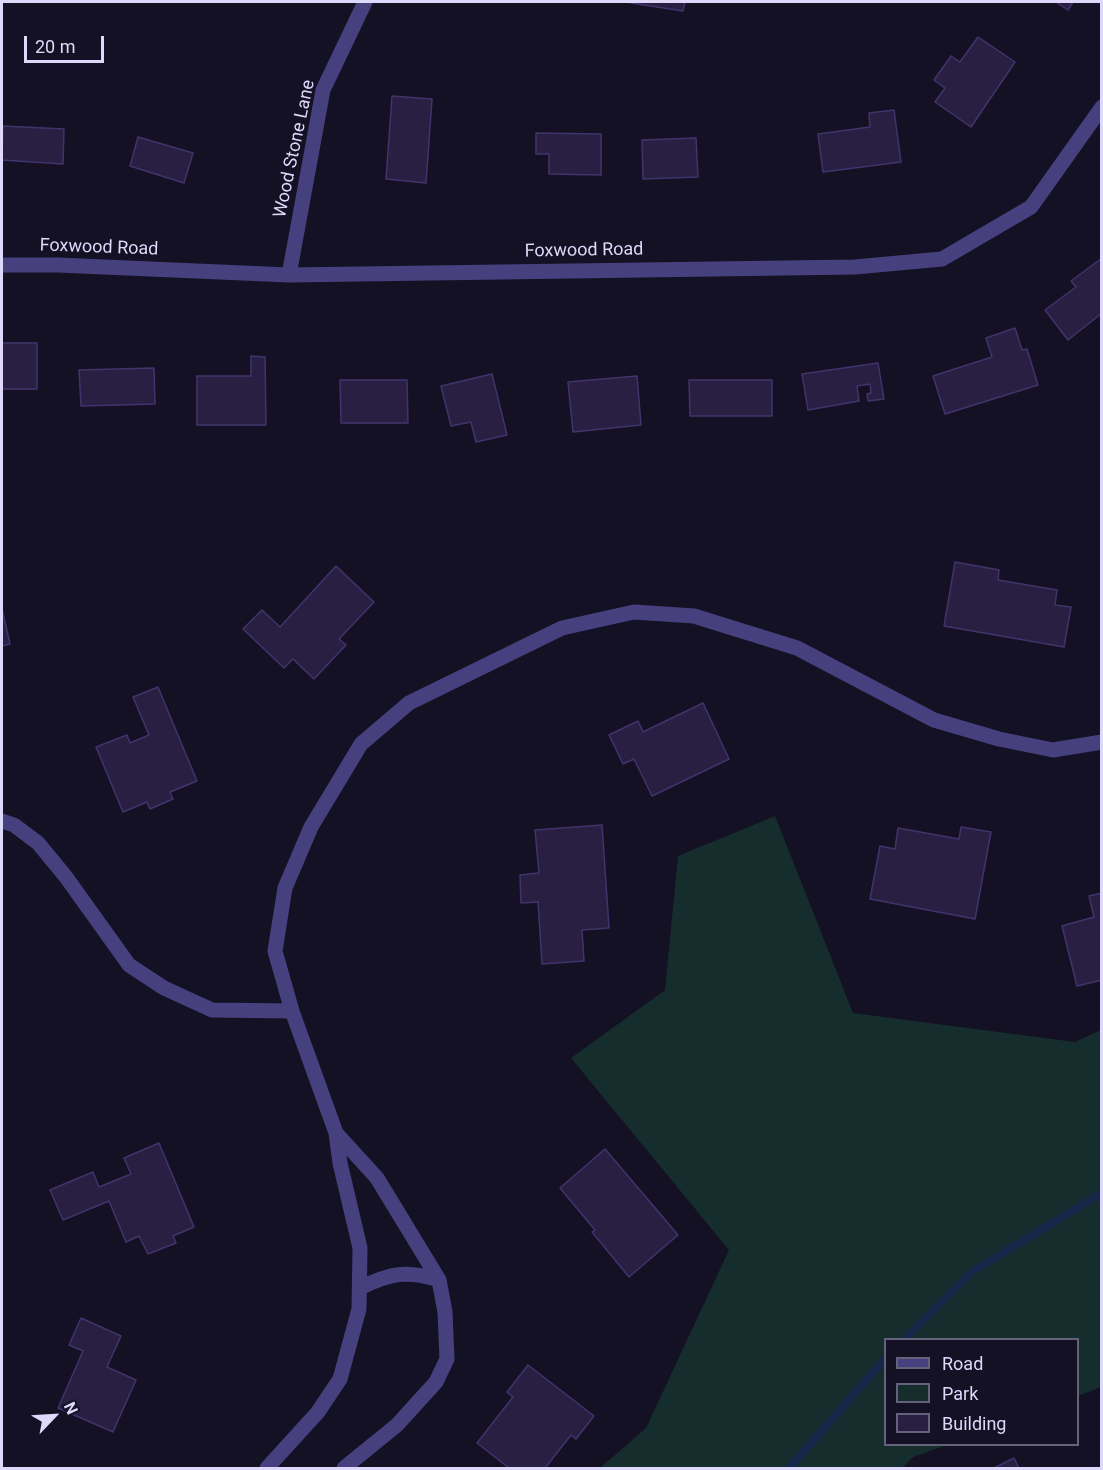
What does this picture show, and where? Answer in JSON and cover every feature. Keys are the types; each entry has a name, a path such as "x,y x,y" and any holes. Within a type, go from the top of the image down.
{"street":[{"name":"Wood Stone Lane","path":"289,275 323,90 365,2"},
{"name":"Foxwood Road","path":"2,265 58,265 289,275 855,267 942,259 1031,207 1101,107"},
{"path":"267,1468 318,1412 339,1379 359,1309 360,1248 340,1163 336,1133 292,1011 275,951 285,888 311,827 361,744 409,703 562,628 634,612 694,616 797,648 934,720 999,739 1053,750 1101,742"},
{"path":"2,821 14,825 38,843 66,877 129,965 164,988 212,1010 292,1011"},
{"path":"336,1133 377,1178 439,1280 446,1312 447,1359 436,1382 397,1425 344,1468"},
{"path":"360,1288 381,1278 400,1274 423,1275 439,1280"}],"green space":[{"path":"775,816 853,1013 1075,1042 1101,1030 1101,1387 1079,1396 1079,1338 884,1338 884,1446 944,1446 913,1457 902,1468 600,1468 646,1428 729,1250 571,1058 665,990 678,856"}],"building":[{"path":"625,2 685,2 683,11"},
{"path":"1056,2 1073,2 1068,10"},
{"path":"978,37 1015,62 971,127 935,102 945,88 934,80 951,56 960,62"},
{"path":"392,96 432,99 426,183 386,179"},
{"path":"894,110 901,162 823,172 818,134 870,127 869,113"},
{"path":"3,126 64,129 63,164 2,160"},
{"path":"536,133 601,134 601,175 549,174 549,154 536,154"},
{"path":"138,137 193,153 184,183 130,166"},
{"path":"696,138 698,177 643,179 642,140"},
{"path":"1102,258 1102,313 1068,340 1045,310 1076,287 1071,281"},
{"path":"1015,328 1022,350 1027,349 1038,385 945,414 933,376 992,357 986,338"},
{"path":"2,343 37,343 37,389 2,389"},
{"path":"251,356 265,357 266,425 197,425 197,376 251,376"},
{"path":"878,363 884,399 868,401 867,394 871,393 870,384 857,386 859,401 808,410 802,374"},
{"path":"154,368 155,404 81,406 79,370"},
{"path":"492,374 507,435 476,442 471,422 451,426 441,386"},
{"path":"637,376 641,425 573,432 568,382"},
{"path":"340,380 407,380 408,423 341,423"},
{"path":"689,380 772,380 772,416 690,416"},
{"path":"955,562 999,570 998,580 1057,590 1055,605 1071,607 1064,647 944,626"},
{"path":"336,566 374,602 339,639 346,645 314,679 293,659 284,668 243,629 262,610 280,627"},
{"path":"2,609 10,644 2,646"},
{"path":"158,687 197,781 170,792 173,799 150,809 147,802 123,812 96,747 127,735 130,743 149,735 133,697"},
{"path":"703,703 729,759 652,796 634,759 623,764 609,735 638,721 643,732"},
{"path":"602,825 609,928 582,930 584,961 542,964 538,902 521,903 520,875 539,873 535,830"},
{"path":"961,827 991,832 975,919 870,899 880,846 895,849 898,828 959,839"},
{"path":"1102,893 1102,980 1077,986 1062,926 1094,917 1089,896"},
{"path":"159,1143 194,1227 173,1236 176,1243 148,1254 139,1236 126,1242 109,1201 63,1220 50,1190 93,1172 99,1187 131,1174 124,1158"},
{"path":"605,1149 678,1235 629,1277 592,1232 595,1230 560,1188"},
{"path":"81,1318 121,1336 107,1367 136,1380 113,1432 58,1408 83,1351 69,1345"},
{"path":"528,1365 594,1416 576,1439 571,1435 545,1468 509,1468 477,1443 513,1397 507,1392"},
{"path":"1014,1458 1019,1468 994,1468"}],"waterway":[{"path":"906,1338 973,1271 1102,1193"},
{"path":"789,1468 884,1360"}]}
